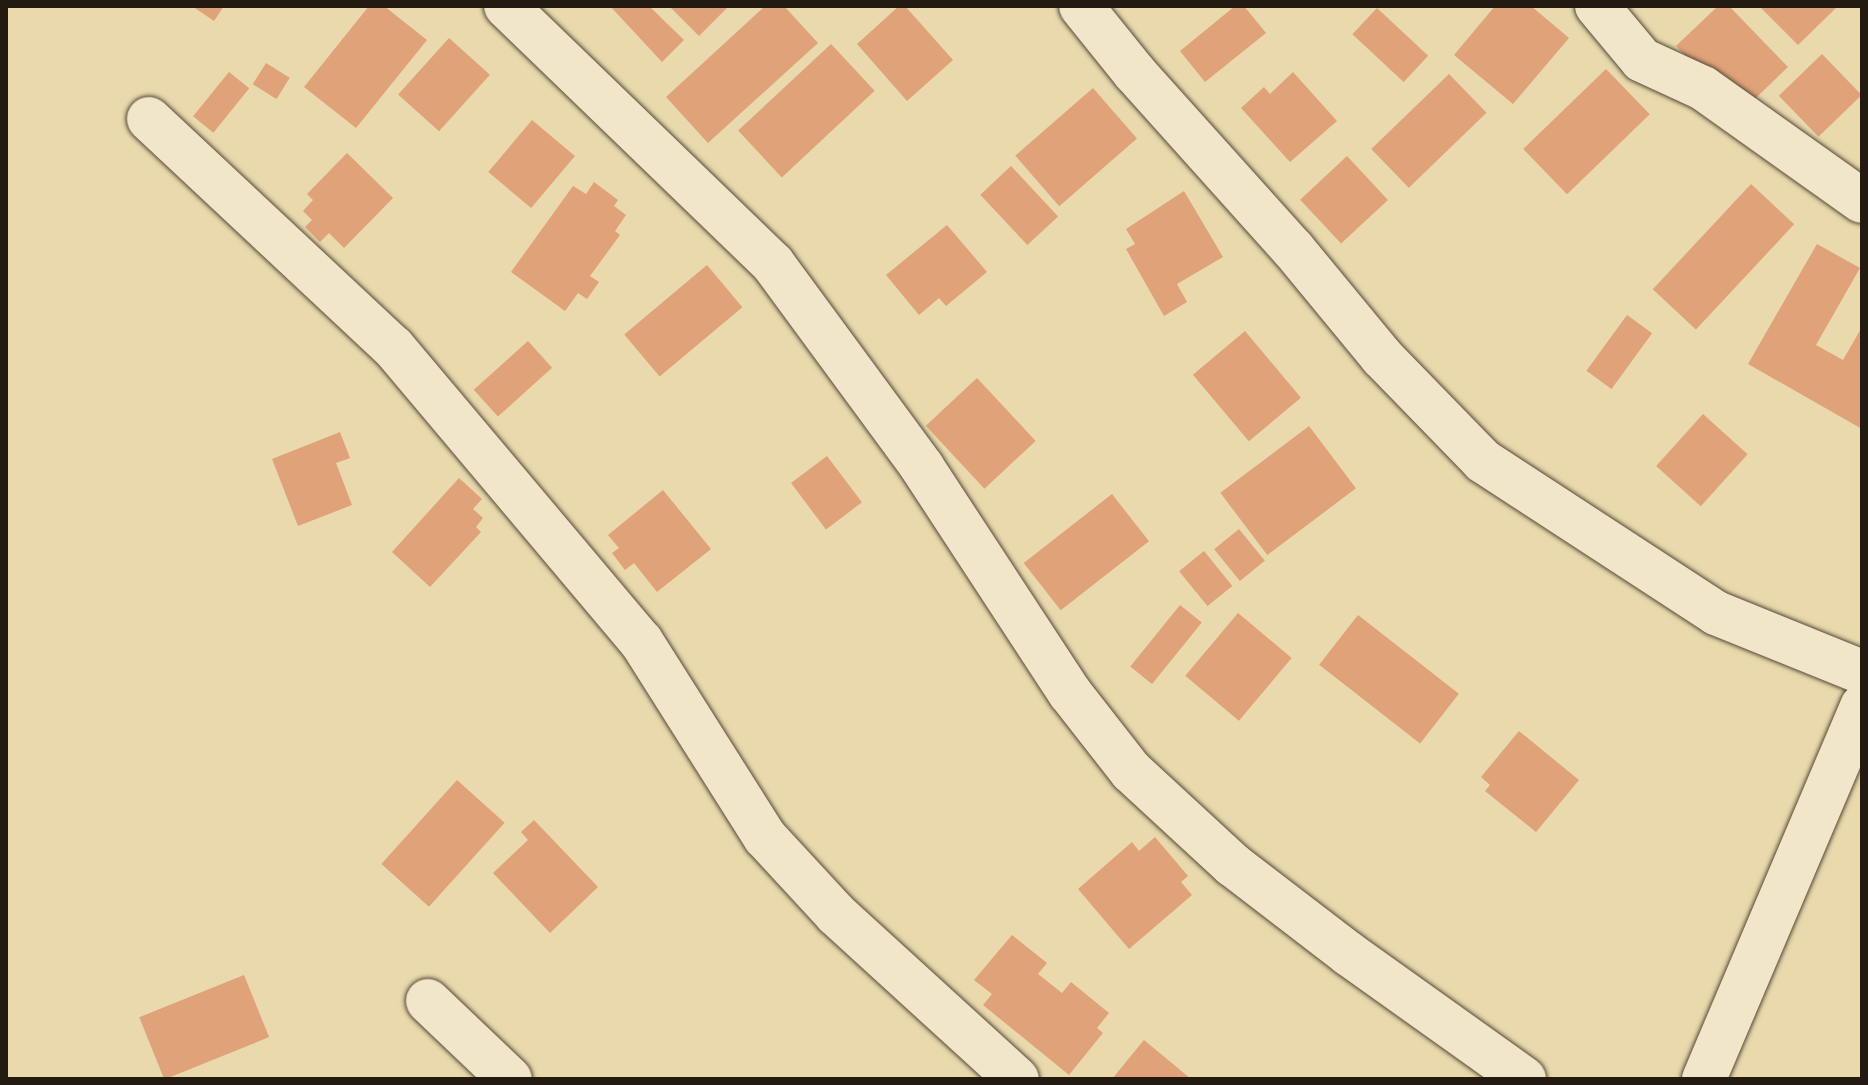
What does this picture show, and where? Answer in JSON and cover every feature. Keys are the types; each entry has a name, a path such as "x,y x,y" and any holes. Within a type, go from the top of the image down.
{"street":[{"path":"1081,6 1134,72 1293,249 1382,357 1483,461 1716,613 1862,672"},
{"path":"1597,6 1642,60 1703,88 1862,201"},
{"path":"530,14 773,264 922,467 1070,693 1131,771 1233,865 1349,954 1524,1079"},
{"path":"149,119 393,347 641,641 765,837 836,914 1017,1079"},
{"path":"1704,1079 1862,706"},
{"path":"428,1001 510,1079"}],"building":[{"path":"192,6 224,6 214,21"},
{"path":"369,6 384,6 427,40 356,128 304,87"},
{"path":"610,6 649,6 684,40 662,62"},
{"path":"669,6 729,6 699,36"},
{"path":"765,6 784,6 818,43 708,143 666,97"},
{"path":"899,6 905,6 953,60 907,101 857,44"},
{"path":"1235,6 1244,6 1266,33 1205,82 1180,51"},
{"path":"1495,6 1531,6 1569,38 1513,104 1454,55"},
{"path":"1718,6 1729,6 1788,67 1740,113 1676,46"},
{"path":"1759,6 1838,6 1798,45"},
{"path":"1377,8 1428,56 1404,82 1352,34"},
{"path":"449,38 490,75 439,131 398,94"},
{"path":"831,44 875,91 782,177 738,131"},
{"path":"1822,54 1862,95 1818,137 1779,96"},
{"path":"266,63 290,78 276,99 253,84"},
{"path":"1606,69 1650,114 1567,194 1523,149"},
{"path":"229,72 249,88 213,133 193,116"},
{"path":"1293,72 1337,121 1290,162 1241,108 1264,87 1270,94"},
{"path":"1449,74 1487,113 1409,188 1371,149"},
{"path":"1093,88 1137,139 1059,206 1015,156"},
{"path":"532,120 575,156 531,208 488,172"},
{"path":"347,153 393,198 344,248 329,233 320,242 305,227 312,220 303,211 313,200 307,194"},
{"path":"1347,156 1388,200 1341,244 1300,200"},
{"path":"1011,166 1058,216 1027,245 980,195"},
{"path":"594,182 618,200 614,206 626,215 615,231 620,235 590,276 599,282 587,299 578,293 565,311 511,272 573,186 586,194"},
{"path":"1751,184 1794,224 1696,330 1653,289"},
{"path":"1184,191 1223,257 1177,284 1187,302 1164,316 1126,249 1135,244 1126,229"},
{"path":"947,225 987,272 946,306 939,298 919,315 886,275"},
{"path":"1817,244 1860,268 1816,345 1843,360 1862,327 1862,429 1748,364"},
{"path":"707,265 742,307 660,377 624,334"},
{"path":"1627,315 1652,333 1612,389 1586,371"},
{"path":"1245,331 1301,398 1249,441 1193,375"},
{"path":"528,341 552,368 498,417 474,390"},
{"path":"977,378 1036,441 984,489 926,426"},
{"path":"1703,414 1748,454 1701,506 1656,466"},
{"path":"1309,426 1356,488 1267,555 1220,493"},
{"path":"340,432 350,458 336,463 352,505 298,526 272,459"},
{"path":"827,456 862,502 826,529 791,483"},
{"path":"459,478 482,499 473,509 483,518 476,527 481,532 430,587 392,552"},
{"path":"663,490 711,549 657,592 634,563 625,570 612,553 619,548 608,535"},
{"path":"1112,494 1149,541 1061,610 1024,563"},
{"path":"1239,529 1265,561 1240,581 1214,549"},
{"path":"1204,551 1232,586 1207,606 1179,571"},
{"path":"1180,605 1202,623 1152,684 1130,666"},
{"path":"1238,613 1292,658 1239,721 1185,676"},
{"path":"1358,615 1459,694 1420,743 1319,665"},
{"path":"1519,731 1579,780 1536,832 1485,791 1490,785 1481,777"},
{"path":"457,780 505,823 429,907 381,864"},
{"path":"534,820 598,887 550,933 493,873 528,840 521,832"},
{"path":"1155,837 1188,876 1181,882 1192,895 1129,949 1078,889 1132,842 1139,851"},
{"path":"1012,935 1047,963 1038,974 1062,993 1071,982 1109,1013 1097,1028 1103,1033 1069,1075 983,1005 992,994 974,980"},
{"path":"244,975 269,1037 164,1079 139,1017"},
{"path":"1144,1040 1191,1079 1112,1079"}]}
